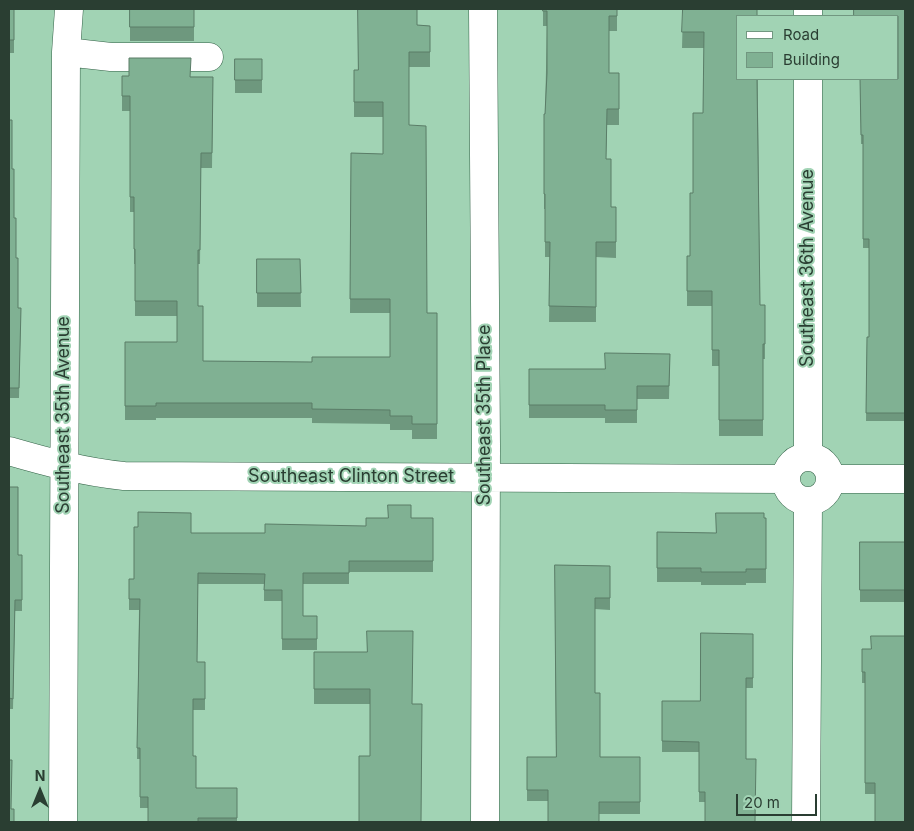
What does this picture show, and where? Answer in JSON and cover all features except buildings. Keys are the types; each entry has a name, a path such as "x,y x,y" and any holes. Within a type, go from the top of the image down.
{"street":[{"name":"Southeast 35th Avenue","path":"63,822 66,52 69,9"},
{"name":"Southeast 35th Place","path":"483,9 486,477 485,822"},
{"path":"66,52 111,57 209,58"},
{"name":"Southeast 36th Avenue","path":"808,80 808,457"},
{"name":"Southeast Clinton Street","path":"9,451 63,466 124,476 786,479"},
{"path":"808,457 816,458 825,465 830,479 828,488 823,495 808,501 800,499 791,493 786,479 791,465 800,458 808,457"},
{"path":"830,479 905,479"},
{"path":"806,822 808,501"}]}
